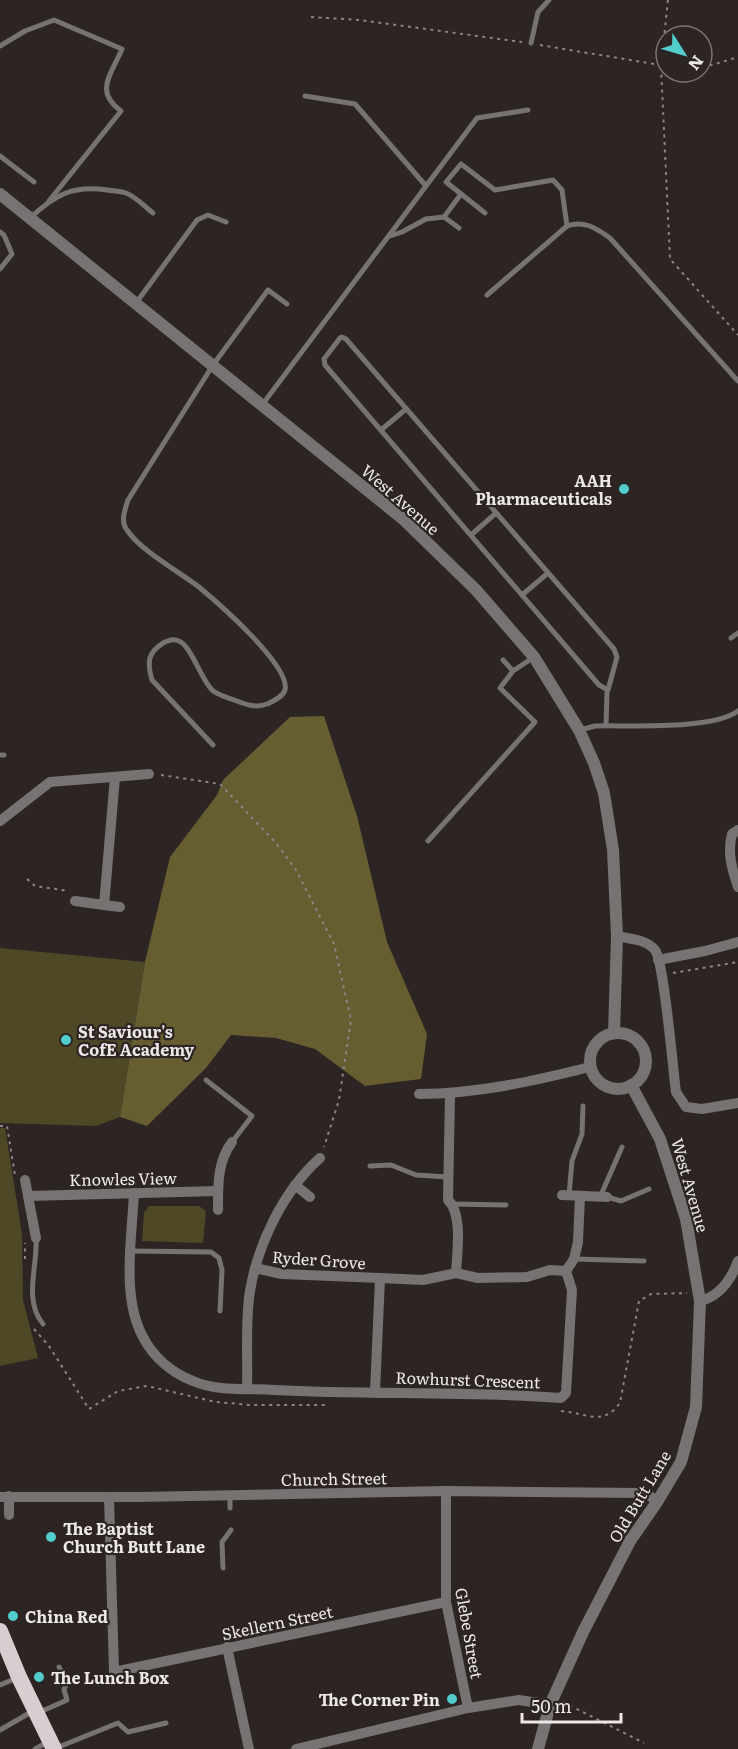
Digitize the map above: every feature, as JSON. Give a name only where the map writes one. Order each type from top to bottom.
[{"type":"highway","points":[[0,1631],[48,1747]]},
{"type":"street","name":"West Avenue","points":[[0,194],[403,519],[476,590],[534,657],[579,730],[604,793],[613,850],[617,936],[614,1033]]},
{"type":"street","points":[[0,821],[50,782],[150,774]]},
{"type":"street","points":[[104,904],[116,777]]},
{"type":"street","points":[[738,830],[732,834],[729,847],[738,887]]},
{"type":"street","points":[[75,901],[120,907]]},
{"type":"street","points":[[617,936],[643,941],[656,951],[662,975],[676,1092],[686,1107],[702,1109],[738,1103]]},
{"type":"street","points":[[658,960],[738,942]]},
{"type":"street","points":[[614,1033],[625,1033],[637,1040],[645,1052],[646,1066],[641,1077],[631,1085],[616,1089],[610,1088],[597,1079],[590,1067],[592,1049],[601,1038],[614,1033]]},
{"type":"street","points":[[418,1094],[450,1094],[590,1067]]},
{"type":"street","name":"West Avenue","points":[[631,1085],[660,1139],[674,1177],[686,1219],[699,1297]]},
{"type":"street","points":[[450,1094],[448,1200],[452,1204],[458,1228],[456,1273]]},
{"type":"street","points":[[218,1210],[220,1166],[225,1150],[232,1142]]},
{"type":"street","name":"Ryder Grove","points":[[247,1388],[250,1292],[259,1252],[295,1185],[320,1158]]},
{"type":"street","points":[[20,1181],[28,1196],[31,1238]]},
{"type":"street","points":[[295,1185],[310,1197]]},
{"type":"street","name":"Knowles View","points":[[28,1196],[218,1191]]},
{"type":"street","name":"Rowhurst Crescent","points":[[134,1193],[130,1286],[136,1322],[154,1354],[173,1371],[194,1382],[221,1389],[505,1394],[561,1398],[566,1393],[572,1290],[566,1271]]},
{"type":"street","points":[[380,1278],[423,1280],[456,1273],[478,1278],[527,1277],[550,1270],[566,1271],[574,1259],[578,1242],[571,1195],[604,1197]]},
{"type":"street","points":[[699,1297],[713,1298],[722,1289],[738,1261]]},
{"type":"street","name":"Ryder Grove","points":[[255,1268],[282,1274],[380,1278]]},
{"type":"street","name":"Rowhurst Crescent","points":[[375,1392],[380,1278]]},
{"type":"street","name":"Old Butt Lane","points":[[538,1749],[552,1701],[583,1632],[625,1551],[681,1462],[696,1407],[699,1297]]},
{"type":"street","name":"Church Street","points":[[9,1515],[4,1497],[446,1491],[641,1493],[657,1502]]},
{"type":"street","name":"Glebe Street","points":[[446,1491],[446,1602],[468,1708]]},
{"type":"street","name":"Skellern Street","points":[[109,1497],[114,1672],[446,1602]]},
{"type":"street","points":[[228,1647],[249,1749]]},
{"type":"street","points":[[296,1749],[468,1708],[519,1700],[552,1701]]},
{"type":"lane","points":[[531,43],[538,12],[549,0]]},
{"type":"lane","points":[[0,46],[25,31],[54,20],[122,49],[106,86],[106,96],[110,104],[121,111],[49,201],[30,218]]},
{"type":"lane","points":[[305,96],[355,104],[426,186]]},
{"type":"lane","points":[[262,405],[477,118],[528,110]]},
{"type":"lane","points":[[0,156],[34,182]]},
{"type":"lane","points":[[485,213],[447,182],[461,164],[495,190],[553,180],[562,190],[567,226]]},
{"type":"lane","points":[[49,201],[62,194],[95,189],[125,193],[153,213]]},
{"type":"lane","points":[[444,217],[461,194]]},
{"type":"lane","points":[[136,303],[197,220],[208,216],[226,222]]},
{"type":"lane","points":[[388,236],[402,232],[426,219],[444,217],[459,228]]},
{"type":"lane","points":[[488,295],[567,226],[576,223],[588,225],[610,238],[738,381]]},
{"type":"lane","points":[[0,232],[4,235],[12,254],[0,268]]},
{"type":"lane","points":[[213,745],[152,680],[149,669],[150,658],[154,651],[170,640],[178,640],[185,645],[213,692],[250,706],[262,706],[282,694],[285,689],[284,678],[265,649],[200,588],[138,543],[126,530],[122,519],[128,500],[213,365],[268,290],[286,304]]},
{"type":"lane","points":[[606,725],[608,690],[617,657],[614,649],[346,339],[340,338],[323,362],[599,685],[608,690]]},
{"type":"lane","points":[[381,430],[406,409]]},
{"type":"lane","points":[[471,535],[496,513]]},
{"type":"lane","points":[[522,595],[548,573]]},
{"type":"lane","points":[[730,638],[738,633]]},
{"type":"lane","points":[[428,841],[535,722],[500,688],[513,671],[534,657]]},
{"type":"lane","points":[[502,660],[513,671]]},
{"type":"lane","points":[[579,730],[606,725],[690,724],[723,719],[738,711]]},
{"type":"lane","points":[[206,1080],[252,1116],[232,1142]]},
{"type":"lane","points":[[571,1195],[572,1161],[582,1134],[584,1106]]},
{"type":"lane","points":[[622,1147],[604,1197],[621,1201],[649,1189]]},
{"type":"lane","points":[[370,1166],[392,1165],[416,1175],[448,1177]]},
{"type":"lane","points":[[452,1204],[506,1205]]},
{"type":"lane","points":[[31,1238],[37,1251],[33,1267],[34,1309],[43,1324]]},
{"type":"lane","points":[[131,1251],[211,1252],[219,1258],[222,1270],[220,1311]]},
{"type":"lane","points":[[574,1259],[644,1261]]},
{"type":"lane","points":[[230,1495],[230,1508]]},
{"type":"lane","points":[[223,1568],[222,1542],[231,1530]]},
{"type":"lane","points":[[0,1730],[35,1712],[67,1700],[64,1690],[67,1683],[59,1667]]},
{"type":"lane","points":[[0,1685],[19,1677]]},
{"type":"lane","points":[[48,1747],[118,1723],[128,1732],[166,1723]]},
{"type":"path","points":[[665,24],[668,0]]},
{"type":"path","points":[[311,17],[359,20],[531,43],[654,65]]},
{"type":"path","points":[[714,64],[738,57]]},
{"type":"path","points":[[662,84],[670,258],[738,335]]},
{"type":"path","points":[[150,774],[220,784],[276,843],[296,870],[334,944],[351,1020],[339,1100],[320,1158]]},
{"type":"path","points":[[27,879],[35,886],[70,892],[75,901]]},
{"type":"path","points":[[662,975],[738,962]]},
{"type":"path","points":[[0,1126],[7,1126],[20,1181]]},
{"type":"path","points":[[25,1267],[31,1238]]},
{"type":"path","points":[[554,1410],[577,1412],[602,1418],[612,1413],[620,1403],[639,1301],[651,1294],[699,1297]]},
{"type":"path","points":[[31,1323],[36,1333],[49,1346],[89,1409],[118,1391],[147,1386],[216,1402],[251,1405],[332,1405]]},
{"type":"path","points":[[552,1701],[644,1743]]},
{"type":"shaded area","points":[[324,716],[357,816],[387,942],[427,1034],[421,1079],[365,1086],[315,1049],[276,1038],[231,1035],[206,1068],[147,1126],[120,1117],[145,962],[170,857],[217,795],[223,780],[290,717]]},
{"type":"shaded area","name":"St Saviour's CofE Academy","points":[[0,948],[145,962],[120,1117],[96,1126],[0,1123]]},
{"type":"shaded area","points":[[0,1128],[5,1128],[22,1234],[23,1300],[38,1358],[0,1366]]},
{"type":"shaded area","points":[[149,1206],[199,1206],[206,1211],[203,1243],[142,1241],[144,1213]]},
{"type":"place","name":"AAH Pharmaceuticals","points":[[624,489]]},
{"type":"place","name":"St Saviour's CofE Academy","points":[[66,1040]]},
{"type":"place","name":"The Baptist Church Butt Lane","points":[[51,1537]]},
{"type":"place","name":"China Red","points":[[13,1616]]},
{"type":"place","name":"The Lunch Box","points":[[39,1677]]},
{"type":"place","name":"The Corner Pin","points":[[452,1699]]}]
